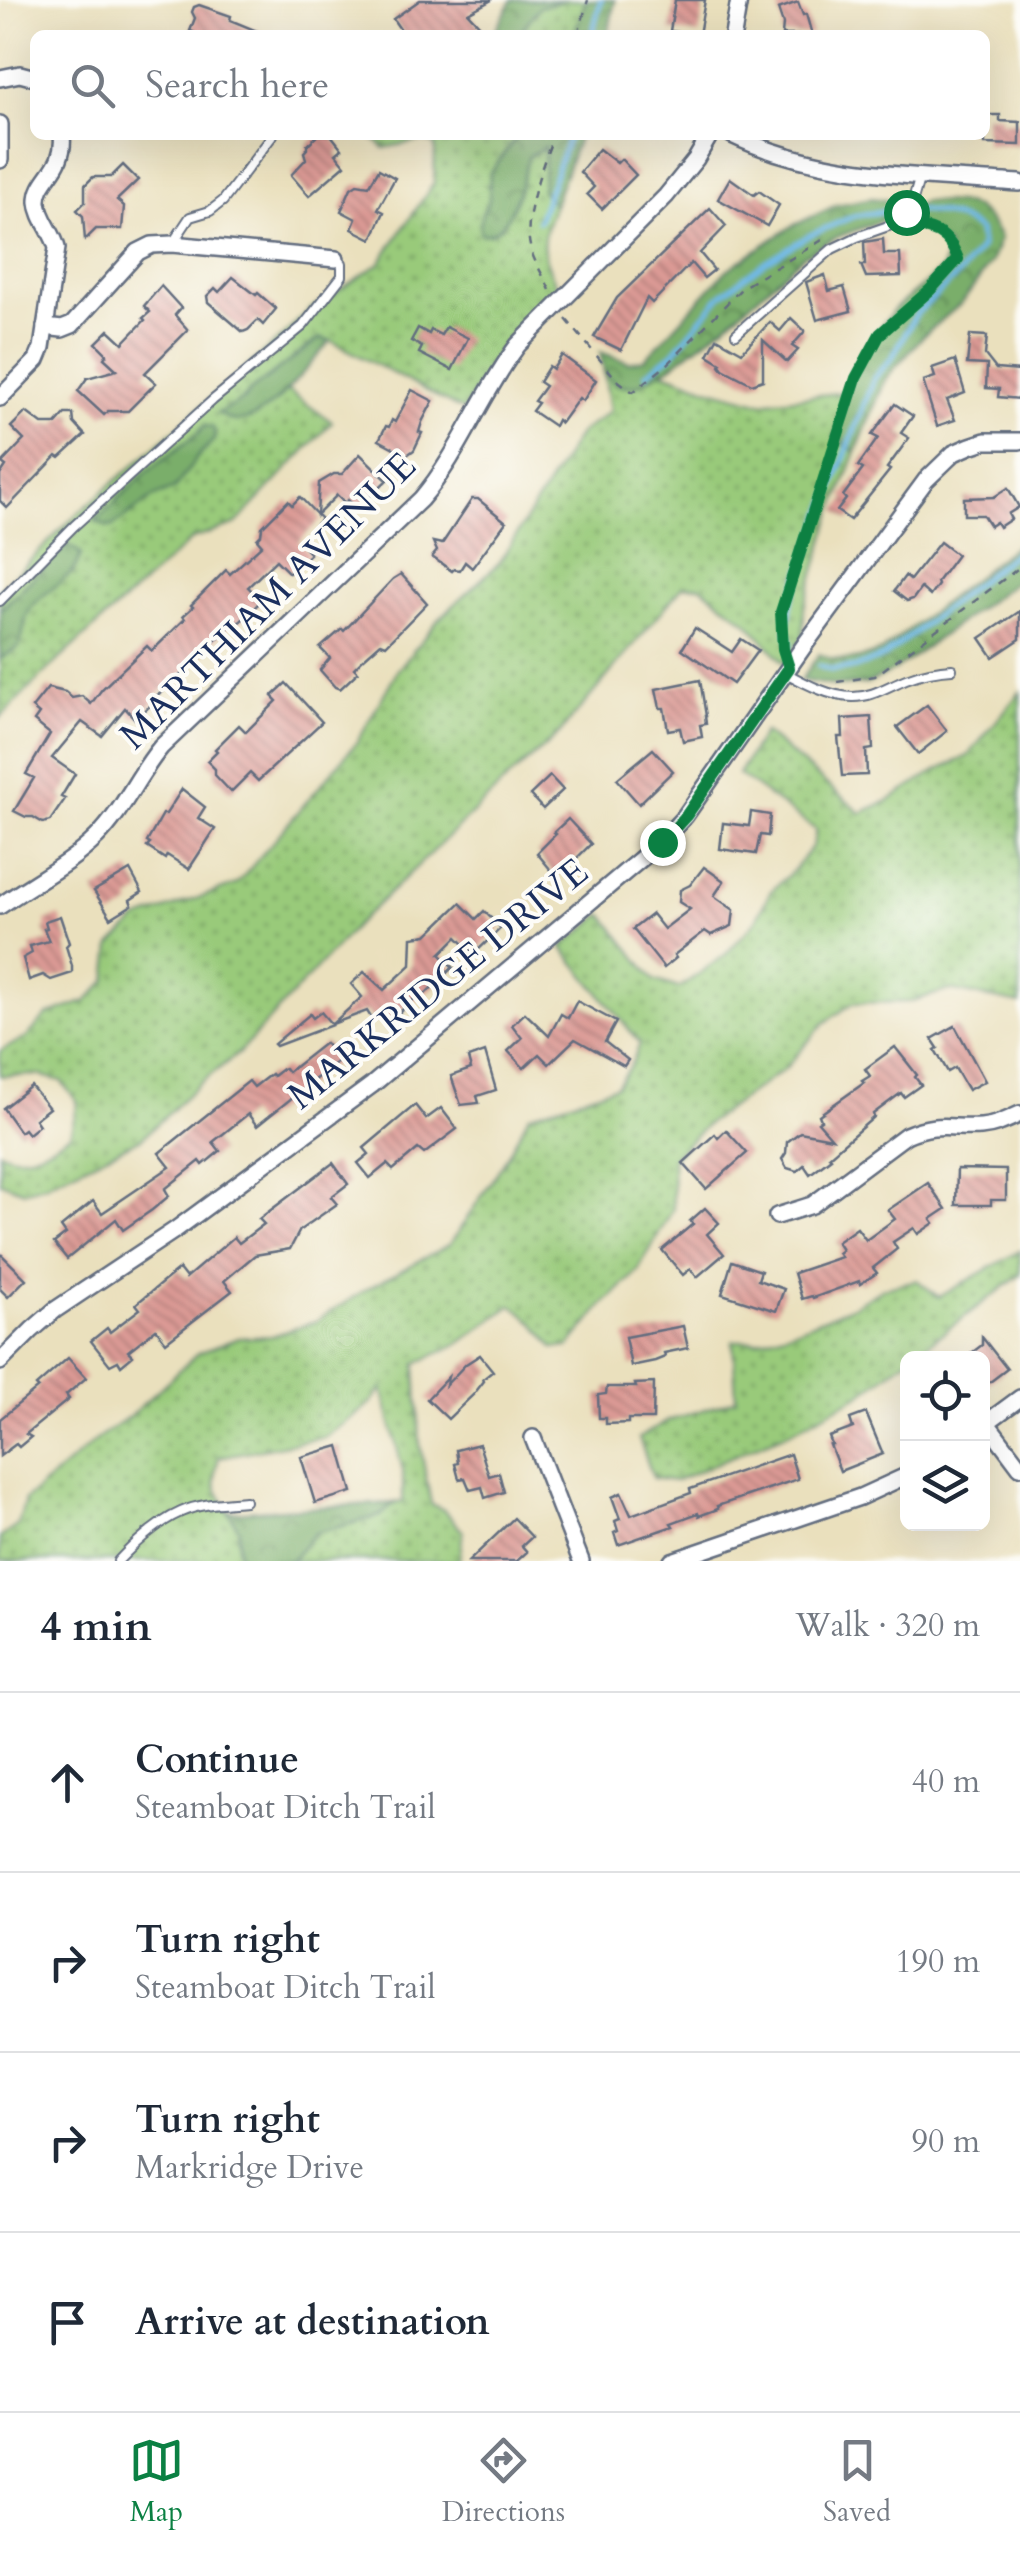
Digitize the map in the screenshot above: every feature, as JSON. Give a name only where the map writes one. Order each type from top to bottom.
[{"type":"street","points":[[734,30],[739,0]]},
{"type":"street","points":[[0,78],[20,74],[30,77]]},
{"type":"street","points":[[0,124],[0,160]]},
{"type":"street","points":[[0,398],[37,360],[42,348],[57,248],[38,202],[44,182],[62,154],[62,140]]},
{"type":"street","name":"MARTHIAM AVENUE","points":[[0,906],[67,862],[98,836],[121,808],[147,764],[170,738],[421,499],[463,440],[506,361],[533,328],[666,196],[707,140]]},
{"type":"street","points":[[745,140],[824,165],[1020,184]]},
{"type":"street","points":[[45,328],[72,326],[138,252],[152,245],[336,260]]},
{"type":"street","name":"MARKRIDGE DRIVE","points":[[0,1362],[55,1310],[175,1230],[372,1085],[632,868],[686,816],[926,480],[954,453],[970,446],[984,441],[1020,441]]},
{"type":"street","points":[[777,1216],[812,1204],[906,1134],[937,1125],[996,1125],[1020,1114]]},
{"type":"street","points":[[990,1421],[1020,1398]]},
{"type":"street","points":[[990,1431],[1020,1467]]},
{"type":"street","points":[[534,1438],[581,1561]]},
{"type":"street","points":[[672,1561],[900,1478]]},
{"type":"lane","points":[[172,244],[190,217],[210,211],[224,201],[269,140]]},
{"type":"lane","points":[[736,334],[832,250],[894,224],[906,212],[920,176]]},
{"type":"lane","points":[[0,601],[74,526],[213,400],[302,326],[342,276],[342,264],[336,260]]},
{"type":"lane","points":[[787,670],[806,684],[856,697],[874,694],[932,670],[952,669]]},
{"type":"lane","points":[[118,1561],[154,1529],[182,1511],[245,1501]]},
{"type":"path","points":[[579,30],[588,0]]},
{"type":"path","points":[[552,140],[529,230],[530,247],[556,305],[617,380],[633,392],[668,364],[742,288],[824,237],[839,234]]},
{"type":"path","points":[[787,670],[781,612],[856,378],[880,334],[958,259],[952,243],[937,231],[894,224]]},
{"type":"path","points":[[834,682],[875,676],[1020,567]]},
{"type":"green space","points":[[512,0],[566,0],[539,7],[522,30],[496,30]]},
{"type":"green space","points":[[586,0],[576,30],[522,30],[539,7]]},
{"type":"green space","points":[[586,0],[615,0],[609,30],[576,30]]},
{"type":"green space","points":[[375,140],[425,140],[384,148]]},
{"type":"green space","points":[[425,140],[514,140],[490,173],[482,234],[501,226],[519,191],[529,156],[545,146],[542,190],[554,205],[545,230],[544,248],[558,289],[503,344],[464,411],[320,338],[270,375],[235,404],[275,402],[287,390],[332,422],[235,525],[192,539],[0,718],[0,659],[16,648],[27,614],[36,601],[74,571],[68,544],[0,610],[0,590],[74,517],[309,310],[379,264],[434,183],[435,145]],"holes":[[[205,426],[208,448],[175,488],[153,497],[113,526],[103,523],[147,472]]]},
{"type":"green space","points":[[514,140],[577,140],[554,205],[542,190],[545,147],[529,156],[519,191],[501,226],[481,234],[479,226],[489,200],[490,173]]},
{"type":"green space","points":[[871,198],[903,202],[895,216],[837,237],[803,256],[729,322],[670,367],[635,386],[616,385],[604,372],[600,352],[628,362],[645,359],[727,270],[792,226],[837,205]]},
{"type":"green space","points":[[924,201],[969,205],[985,215],[1000,238],[992,261],[962,303],[924,335],[886,378],[856,452],[834,438],[851,375],[894,309],[942,269],[948,246],[910,221],[914,207]]},
{"type":"green space","points":[[320,338],[330,341],[264,411],[240,421],[218,413],[244,399]]},
{"type":"green space","points":[[662,371],[759,402],[846,392],[835,437],[856,452],[804,608],[803,636],[784,663],[748,623],[700,586],[683,586],[559,734],[358,923],[239,1053],[199,1084],[142,1138],[24,1191],[0,1182],[0,1151],[27,1155],[54,1145],[70,1134],[78,1103],[61,1081],[38,1075],[0,1076],[0,1051],[27,1037],[47,1015],[87,1001],[107,980],[111,946],[137,920],[237,884],[357,742],[397,671],[438,620],[499,563],[579,434],[610,411],[604,372],[616,385],[635,386]]},
{"type":"green space","points":[[205,426],[215,431],[214,440],[175,488],[153,497],[113,526],[95,521],[147,472]]},
{"type":"green space","points":[[1020,542],[1020,578],[895,670],[867,684],[834,686],[801,680],[819,654],[843,660],[882,651]]},
{"type":"green space","points":[[68,544],[81,554],[78,563],[31,608],[19,647],[0,659],[0,610]]},
{"type":"green space","points":[[1020,692],[1020,1004],[950,990],[908,1002],[853,1003],[823,1024],[786,1068],[708,1123],[672,1158],[673,1209],[638,1271],[569,1347],[554,1348],[533,1322],[512,1305],[460,1343],[416,1364],[420,1444],[431,1504],[444,1510],[463,1532],[459,1561],[291,1561],[315,1533],[380,1516],[395,1503],[403,1502],[403,1471],[382,1389],[367,1407],[325,1437],[219,1457],[216,1488],[237,1525],[240,1557],[249,1561],[0,1561],[0,1538],[18,1525],[25,1500],[131,1415],[198,1353],[238,1338],[272,1336],[316,1321],[450,1244],[504,1162],[529,1115],[616,1086],[640,1043],[562,947],[603,914],[654,980],[679,988],[725,955],[755,922],[770,892],[813,845],[816,830],[738,774],[764,732],[861,813],[968,756]]},
{"type":"green space","points":[[1020,1251],[1020,1275],[919,1351],[900,1351],[900,1365],[860,1395],[791,1431],[675,1481],[653,1478],[639,1438],[668,1421],[736,1399],[733,1341],[757,1341],[800,1328],[853,1306],[883,1288],[917,1280],[939,1297]]},
{"type":"green space","points":[[395,1503],[380,1516],[315,1533],[291,1561],[249,1561],[240,1557],[239,1529],[228,1512]]},
{"type":"building","points":[[420,0],[492,0],[468,13],[480,30],[401,30],[393,19]]},
{"type":"building","points":[[675,0],[705,0],[700,30],[670,30]]},
{"type":"building","points":[[798,2],[811,30],[782,30],[778,9]]},
{"type":"building","points":[[199,5],[231,16],[230,20],[255,30],[190,30],[194,7]]},
{"type":"building","points":[[990,115],[1000,115],[1000,121],[1020,122],[1020,145],[985,144],[985,140],[990,140]]},
{"type":"building","points":[[312,140],[335,140],[342,149],[336,154],[345,165],[309,196],[291,175],[306,159],[307,145]]},
{"type":"building","points":[[599,149],[617,163],[621,159],[636,175],[602,209],[587,194],[594,187],[580,172]]},
{"type":"building","points":[[123,165],[138,180],[117,200],[124,206],[122,229],[96,229],[85,240],[83,216],[77,210],[85,202],[85,185],[93,177],[111,177]]},
{"type":"building","points":[[379,169],[395,178],[378,209],[384,212],[372,239],[352,229],[356,219],[341,211],[351,188],[357,184],[369,186]]},
{"type":"building","points":[[730,178],[754,195],[759,191],[779,205],[767,226],[718,199]]},
{"type":"building","points":[[710,208],[726,226],[700,253],[714,270],[704,278],[691,263],[652,303],[647,298],[621,350],[594,337],[617,298]]},
{"type":"building","points":[[883,239],[884,254],[900,254],[901,276],[866,277],[861,265],[865,265],[864,242]]},
{"type":"building","points":[[825,275],[829,291],[844,287],[851,311],[817,320],[806,282]]},
{"type":"building","points":[[233,277],[276,309],[263,325],[258,320],[243,332],[208,302],[207,296],[215,288],[219,292]]},
{"type":"building","points":[[161,286],[181,308],[175,315],[188,330],[145,373],[156,383],[128,411],[108,411],[104,415],[78,391],[87,378],[117,370],[96,343],[109,330],[123,343],[145,320],[150,312],[144,306]]},
{"type":"building","points":[[791,318],[805,331],[792,346],[798,350],[787,362],[763,340],[763,380],[752,384],[723,369],[721,363],[708,355],[717,338],[742,352],[770,322],[780,331]]},
{"type":"building","points":[[446,327],[468,338],[452,370],[419,353],[422,347],[411,341],[418,328],[441,335]]},
{"type":"building","points":[[970,335],[987,336],[985,355],[996,369],[1020,371],[1020,399],[998,397],[999,389],[986,388],[987,365],[967,364]]},
{"type":"building","points":[[562,355],[596,380],[583,401],[579,398],[561,423],[557,420],[554,426],[532,411],[545,386],[539,382]]},
{"type":"building","points":[[955,360],[965,393],[947,400],[955,420],[937,426],[923,381],[935,377],[932,368]]},
{"type":"building","points":[[412,390],[433,401],[414,450],[407,455],[379,440],[386,426],[392,420],[395,422]]},
{"type":"building","points":[[895,404],[913,416],[901,433],[909,438],[887,468],[890,470],[850,520],[837,511],[863,469],[858,466],[878,438],[872,435]]},
{"type":"building","points":[[26,412],[42,424],[56,424],[65,414],[73,414],[74,423],[85,435],[60,458],[57,456],[7,508],[0,501],[0,475],[6,466],[2,463],[24,440],[11,427]]},
{"type":"building","points":[[360,454],[387,480],[357,509],[337,495],[317,515],[319,483],[342,474]]},
{"type":"building","points":[[1008,488],[1019,507],[999,527],[996,522],[990,526],[983,515],[964,515],[964,498],[994,497]]},
{"type":"building","points":[[300,497],[321,519],[299,542],[310,554],[289,573],[276,560],[248,587],[261,600],[259,603],[241,621],[235,621],[135,719],[125,708],[102,736],[82,722],[52,758],[75,774],[50,821],[43,823],[14,811],[34,778],[26,774],[50,734],[34,721],[39,714],[32,708],[48,688],[72,698],[82,696],[91,704],[147,646],[152,651],[185,619],[183,616],[191,605],[226,570],[230,574],[262,545],[257,539],[262,527],[288,501],[292,505]]},
{"type":"building","points":[[472,499],[478,499],[506,522],[472,568],[465,562],[460,570],[452,571],[432,557],[437,551],[433,542],[442,544]]},
{"type":"building","points":[[940,542],[957,555],[930,596],[921,588],[907,601],[894,591],[905,576],[910,580]]},
{"type":"building","points":[[401,574],[427,603],[386,645],[381,643],[363,659],[354,668],[358,672],[340,689],[335,687],[320,670],[330,658],[320,648],[344,631]]},
{"type":"building","points":[[1020,611],[1020,639],[993,657],[980,638]]},
{"type":"building","points":[[695,628],[732,652],[741,639],[758,650],[733,684],[682,649]]},
{"type":"building","points":[[700,680],[706,724],[700,725],[702,737],[683,741],[680,728],[668,730],[656,689]]},
{"type":"building","points":[[286,683],[322,722],[258,781],[250,773],[231,792],[207,761],[239,725],[246,732],[277,701],[272,696]]},
{"type":"building","points":[[927,705],[947,731],[918,754],[897,727]]},
{"type":"building","points":[[871,717],[873,749],[866,750],[867,775],[842,776],[838,737],[843,737],[842,719]]},
{"type":"building","points":[[653,749],[673,771],[639,804],[617,779]]},
{"type":"building","points":[[550,776],[563,790],[543,809],[530,795]]},
{"type":"building","points":[[182,789],[205,807],[198,818],[215,829],[189,869],[147,847],[163,814]]},
{"type":"building","points":[[751,812],[770,815],[768,836],[760,835],[756,854],[720,849],[723,823],[749,826]]},
{"type":"building","points":[[568,819],[591,844],[555,875],[537,853]]},
{"type":"building","points":[[704,867],[724,881],[714,896],[734,910],[732,926],[711,935],[705,931],[664,968],[633,929],[652,914],[664,929],[690,909],[679,902],[680,890],[690,885]]},
{"type":"building","points":[[130,870],[142,892],[130,900],[132,905],[111,918],[94,891]]},
{"type":"building","points":[[460,903],[476,919],[484,911],[501,928],[474,954],[457,937],[440,954],[453,967],[388,1023],[379,1013],[372,1019],[367,1011],[332,1024],[362,997],[351,984],[364,972],[384,990],[411,965],[412,937],[427,935]]},
{"type":"building","points":[[60,916],[69,943],[66,946],[72,973],[51,980],[43,975],[29,980],[23,958],[32,953],[30,946],[49,941],[45,921]]},
{"type":"building","points":[[577,1001],[616,1022],[605,1042],[628,1060],[624,1066],[575,1039],[549,1064],[539,1054],[524,1068],[508,1051],[522,1038],[512,1025],[525,1013],[549,1036],[561,1014],[568,1018]]},
{"type":"building","points":[[321,1012],[332,1025],[274,1044],[310,1014],[313,1018]]},
{"type":"building","points":[[955,1026],[985,1081],[968,1090],[955,1068],[948,1072],[932,1039]]},
{"type":"building","points":[[325,1043],[339,1060],[257,1126],[248,1114],[213,1142],[220,1151],[203,1165],[200,1161],[165,1189],[169,1196],[152,1210],[123,1230],[116,1219],[67,1259],[54,1243],[66,1234],[61,1227],[93,1201],[102,1213],[170,1167],[159,1153],[249,1081],[254,1087],[282,1069],[288,1072]]},
{"type":"building","points":[[895,1047],[921,1085],[904,1097],[901,1093],[873,1114],[810,1174],[804,1165],[797,1171],[787,1168],[782,1159],[787,1142],[800,1132],[832,1138],[818,1122],[819,1115],[864,1083],[870,1076],[865,1069]]},
{"type":"building","points":[[485,1052],[496,1090],[477,1096],[479,1103],[461,1105],[451,1076],[471,1069],[468,1058]]},
{"type":"building","points":[[31,1086],[49,1108],[35,1119],[39,1125],[28,1134],[24,1129],[20,1132],[3,1108]]},
{"type":"building","points":[[415,1105],[426,1119],[441,1108],[457,1129],[424,1154],[418,1149],[393,1170],[387,1164],[370,1178],[358,1163],[369,1154],[364,1148]]},
{"type":"building","points":[[726,1130],[747,1153],[706,1189],[683,1163],[715,1134],[718,1138]]},
{"type":"building","points":[[333,1163],[348,1184],[331,1197],[337,1204],[300,1230],[290,1249],[255,1255],[224,1281],[232,1291],[166,1342],[156,1329],[128,1351],[133,1356],[121,1366],[118,1361],[110,1365],[91,1341],[140,1309],[136,1304],[179,1269],[186,1278],[234,1237],[239,1243],[264,1224],[259,1219]]},
{"type":"building","points":[[957,1169],[1006,1170],[1006,1200],[991,1200],[991,1205],[956,1205]]},
{"type":"building","points":[[928,1183],[946,1209],[931,1219],[934,1223],[918,1234],[914,1228],[893,1242],[897,1249],[873,1268],[877,1273],[860,1284],[859,1281],[802,1299],[794,1273],[841,1257],[837,1242],[857,1228],[866,1240],[895,1219],[888,1210]]},
{"type":"building","points":[[705,1208],[719,1223],[707,1234],[724,1254],[697,1277],[690,1269],[683,1275],[662,1250],[693,1224],[690,1221]]},
{"type":"building","points":[[0,1253],[26,1279],[8,1297],[0,1289]]},
{"type":"building","points":[[732,1261],[761,1271],[758,1280],[784,1289],[776,1311],[722,1294]]},
{"type":"building","points":[[683,1326],[688,1348],[631,1366],[625,1337]]},
{"type":"building","points":[[982,1337],[1007,1369],[990,1382],[990,1351],[974,1351],[982,1345]]},
{"type":"building","points":[[480,1355],[493,1371],[448,1419],[427,1399],[448,1377],[446,1385]]},
{"type":"building","points":[[68,1358],[86,1378],[66,1395],[69,1399],[26,1434],[31,1437],[0,1456],[0,1419]]},
{"type":"building","points":[[654,1383],[653,1419],[606,1424],[606,1418],[599,1418],[598,1395],[606,1394],[607,1387]]},
{"type":"building","points":[[866,1413],[883,1454],[840,1471],[829,1437],[853,1428],[850,1419]]},
{"type":"building","points":[[479,1444],[489,1476],[499,1473],[504,1492],[485,1498],[482,1487],[470,1490],[465,1478],[459,1479],[455,1464],[456,1450]]},
{"type":"building","points":[[339,1446],[352,1492],[315,1503],[301,1457]]},
{"type":"building","points":[[790,1454],[798,1479],[618,1545],[614,1533],[618,1531],[615,1521],[620,1519],[612,1497],[621,1493],[631,1515],[691,1493],[690,1489]]},
{"type":"building","points":[[514,1518],[532,1537],[522,1546],[527,1552],[517,1561],[469,1561]]},
{"type":"waterway","points":[[593,30],[601,0]]},
{"type":"waterway","points":[[538,221],[567,140]]},
{"type":"waterway","points":[[646,374],[673,353],[722,294],[762,264],[810,235],[854,216],[893,210]]},
{"type":"waterway","points":[[791,645],[787,630],[792,597],[874,378],[892,358],[916,314],[961,272],[981,247],[979,231],[964,221],[914,210]]},
{"type":"waterway","points":[[819,666],[831,670],[855,668],[885,656],[1020,549]]},
{"type":"route","points":[[662,842],[686,816],[789,668],[783,649],[781,612],[856,378],[880,334],[958,259],[952,243],[937,231],[894,224],[906,212]]}]
